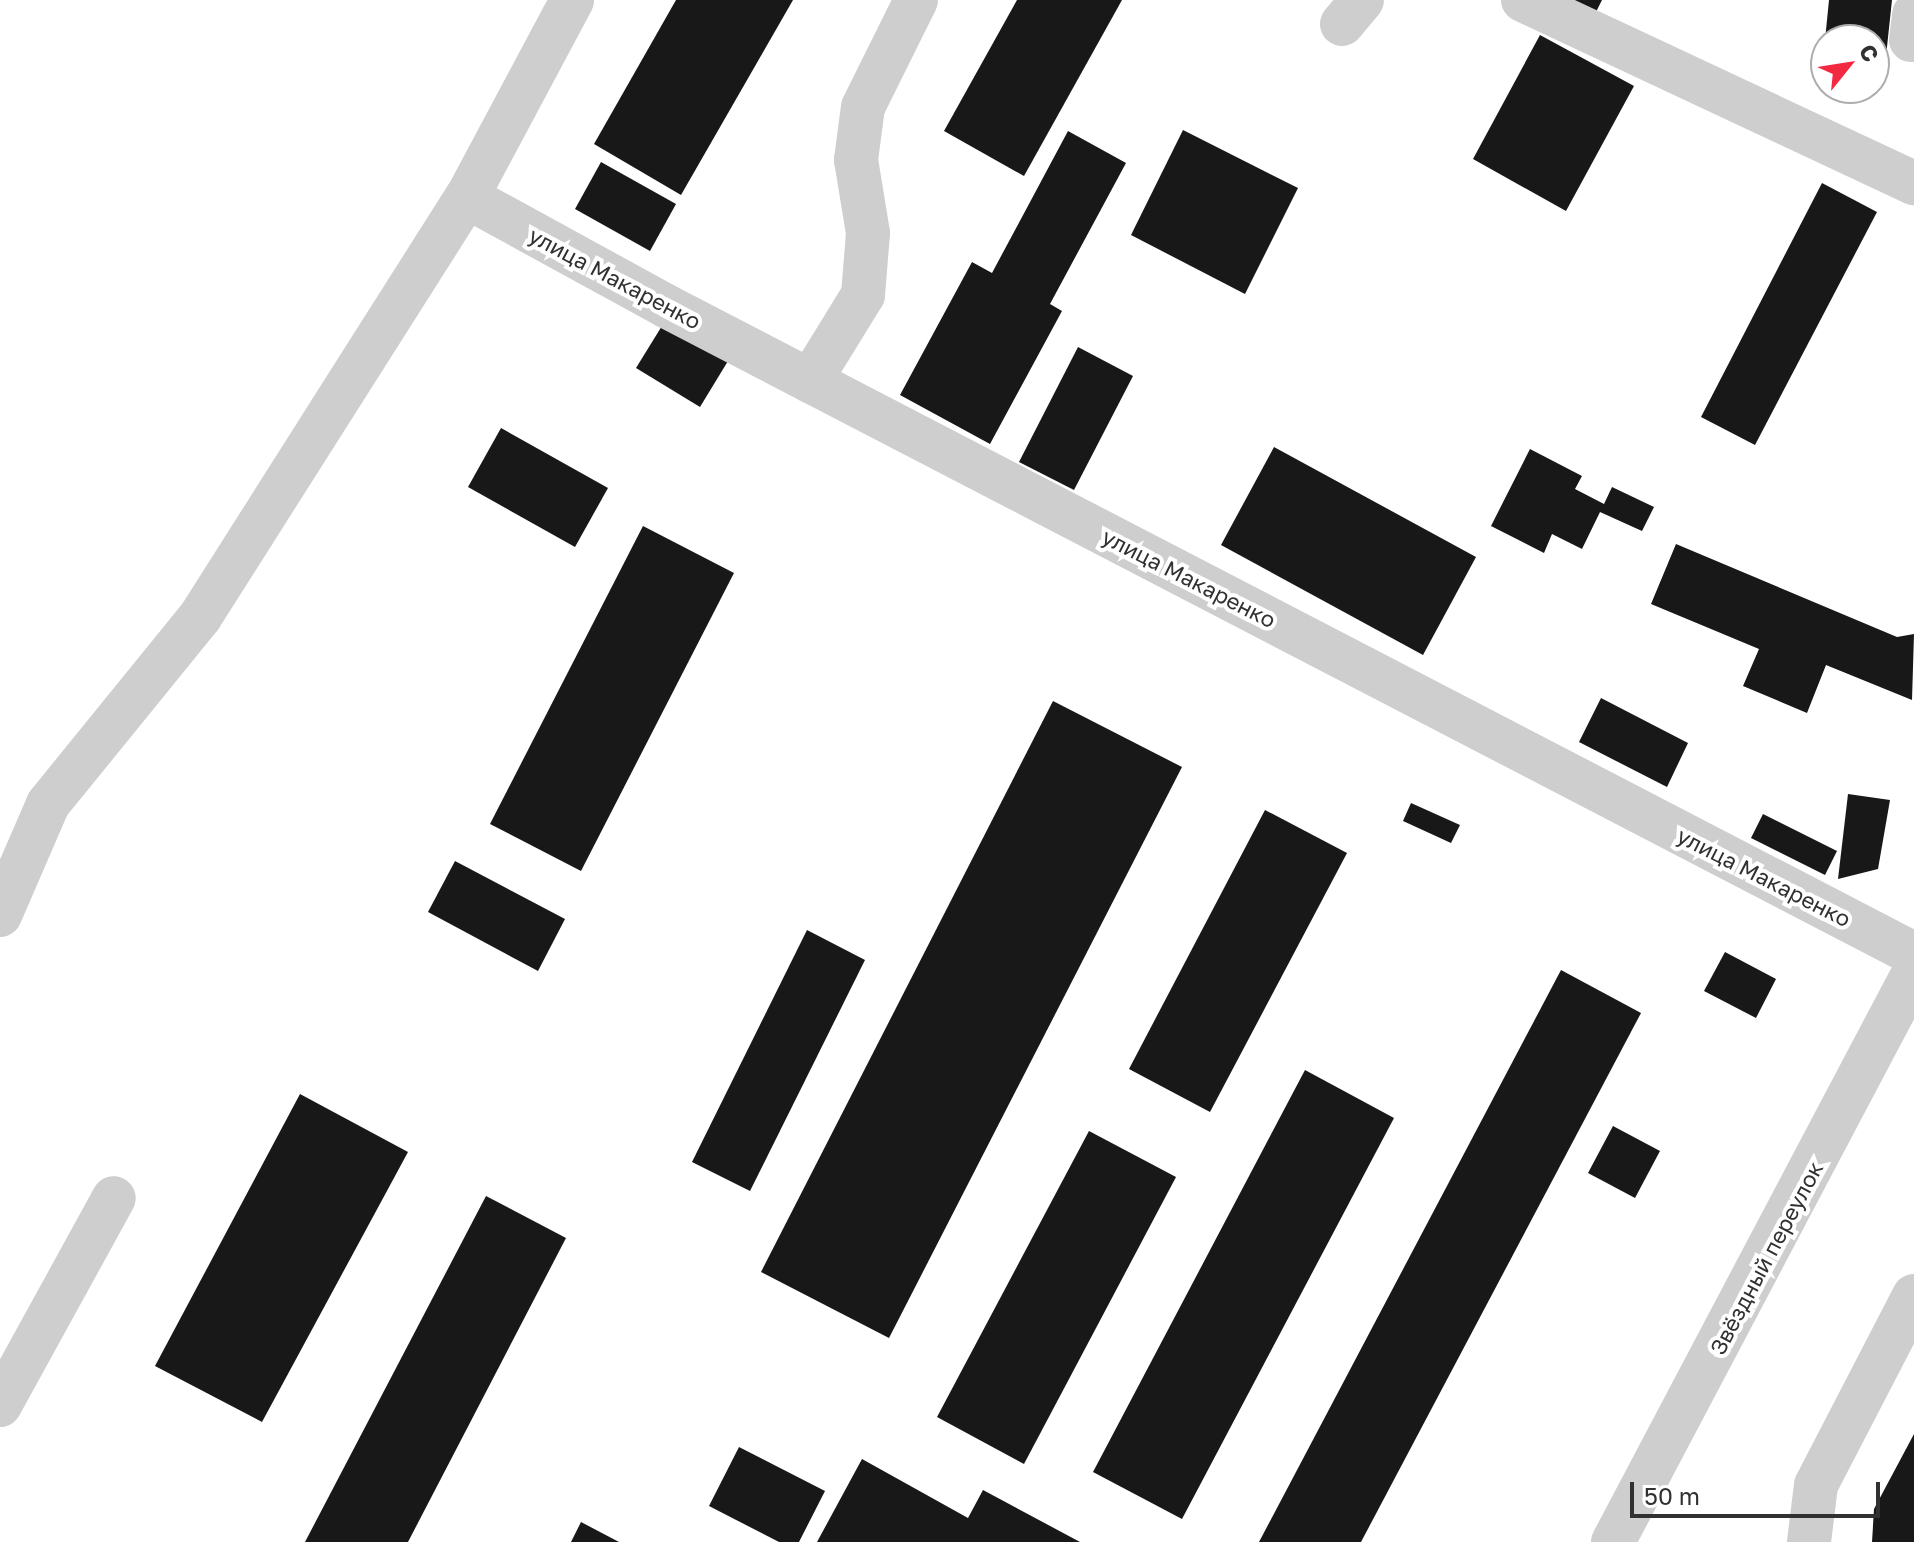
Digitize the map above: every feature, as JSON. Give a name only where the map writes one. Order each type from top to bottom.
[{"type":"street","points":[[0,915],[48,804],[200,617],[467,197],[572,0]]},
{"type":"street","points":[[810,381],[863,295],[868,233],[856,160],[863,107],[916,0]]},
{"type":"street","points":[[1523,0],[1914,183]]},
{"type":"street","name":"улица Макаренко","points":[[467,197],[810,381],[1914,954]]},
{"type":"street","name":"Звёздный переулок","points":[[1613,1542],[1908,995]]},
{"type":"street","points":[[0,1405],[114,1198]]},
{"type":"street","points":[[1809,1542],[1816,1485],[1914,1296]]},
{"type":"building","points":[[676,0],[793,0],[681,195],[594,144]]},
{"type":"building","points":[[1017,0],[1122,0],[1024,176],[944,131]]},
{"type":"building","points":[[1555,0],[1602,0],[1592,20]]},
{"type":"building","points":[[1829,0],[1892,0],[1889,24],[1827,24]]},
{"type":"building","points":[[1540,35],[1634,86],[1566,211],[1473,159]]},
{"type":"building","points":[[1183,130],[1298,188],[1245,294],[1131,235]]},
{"type":"building","points":[[1068,131],[1126,163],[1050,304],[1062,311],[990,444],[900,395],[972,262],[992,273]]},
{"type":"building","points":[[601,162],[676,204],[650,251],[575,209]]},
{"type":"building","points":[[1822,183],[1877,212],[1755,445],[1701,417]]},
{"type":"building","points":[[665,321],[728,361],[700,407],[636,368]]},
{"type":"building","points":[[1078,347],[1133,376],[1074,490],[1019,462]]},
{"type":"building","points":[[501,428],[608,488],[575,547],[468,487]]},
{"type":"building","points":[[1274,447],[1476,557],[1423,655],[1221,545]]},
{"type":"building","points":[[1530,449],[1582,476],[1575,489],[1604,504],[1612,487],[1654,507],[1642,531],[1600,512],[1582,549],[1552,534],[1544,553],[1491,526]]},
{"type":"building","points":[[643,526],[734,573],[581,871],[490,824]]},
{"type":"building","points":[[1676,544],[1897,637],[1914,634],[1912,700],[1826,665],[1807,713],[1743,686],[1759,649],[1651,604]]},
{"type":"building","points":[[1601,698],[1688,743],[1667,787],[1579,742]]},
{"type":"building","points":[[1053,701],[1182,767],[889,1338],[761,1272]]},
{"type":"building","points":[[1848,794],[1890,800],[1878,869],[1838,879]]},
{"type":"building","points":[[1411,803],[1460,825],[1451,843],[1403,821]]},
{"type":"building","points":[[1265,810],[1347,853],[1210,1112],[1129,1069]]},
{"type":"building","points":[[1763,814],[1837,851],[1825,875],[1751,838]]},
{"type":"building","points":[[455,861],[565,919],[538,971],[428,912]]},
{"type":"building","points":[[807,930],[865,960],[750,1191],[692,1162]]},
{"type":"building","points":[[1725,952],[1776,979],[1756,1018],[1704,991]]},
{"type":"building","points":[[1561,970],[1641,1013],[1361,1542],[1259,1542]]},
{"type":"building","points":[[1305,1070],[1394,1118],[1182,1519],[1093,1472]]},
{"type":"building","points":[[300,1094],[408,1152],[262,1422],[155,1366]]},
{"type":"building","points":[[1613,1126],[1660,1151],[1635,1198],[1588,1173]]},
{"type":"building","points":[[1089,1131],[1176,1177],[1024,1464],[937,1417]]},
{"type":"building","points":[[486,1196],[566,1238],[408,1542],[305,1542]]},
{"type":"building","points":[[1914,1434],[1914,1542],[1872,1542],[1874,1509]]},
{"type":"building","points":[[739,1447],[825,1491],[799,1542],[779,1542],[709,1506]]},
{"type":"building","points":[[862,1459],[968,1518],[983,1490],[1080,1542],[817,1542]]},
{"type":"building","points":[[581,1522],[619,1542],[571,1542]]}]
